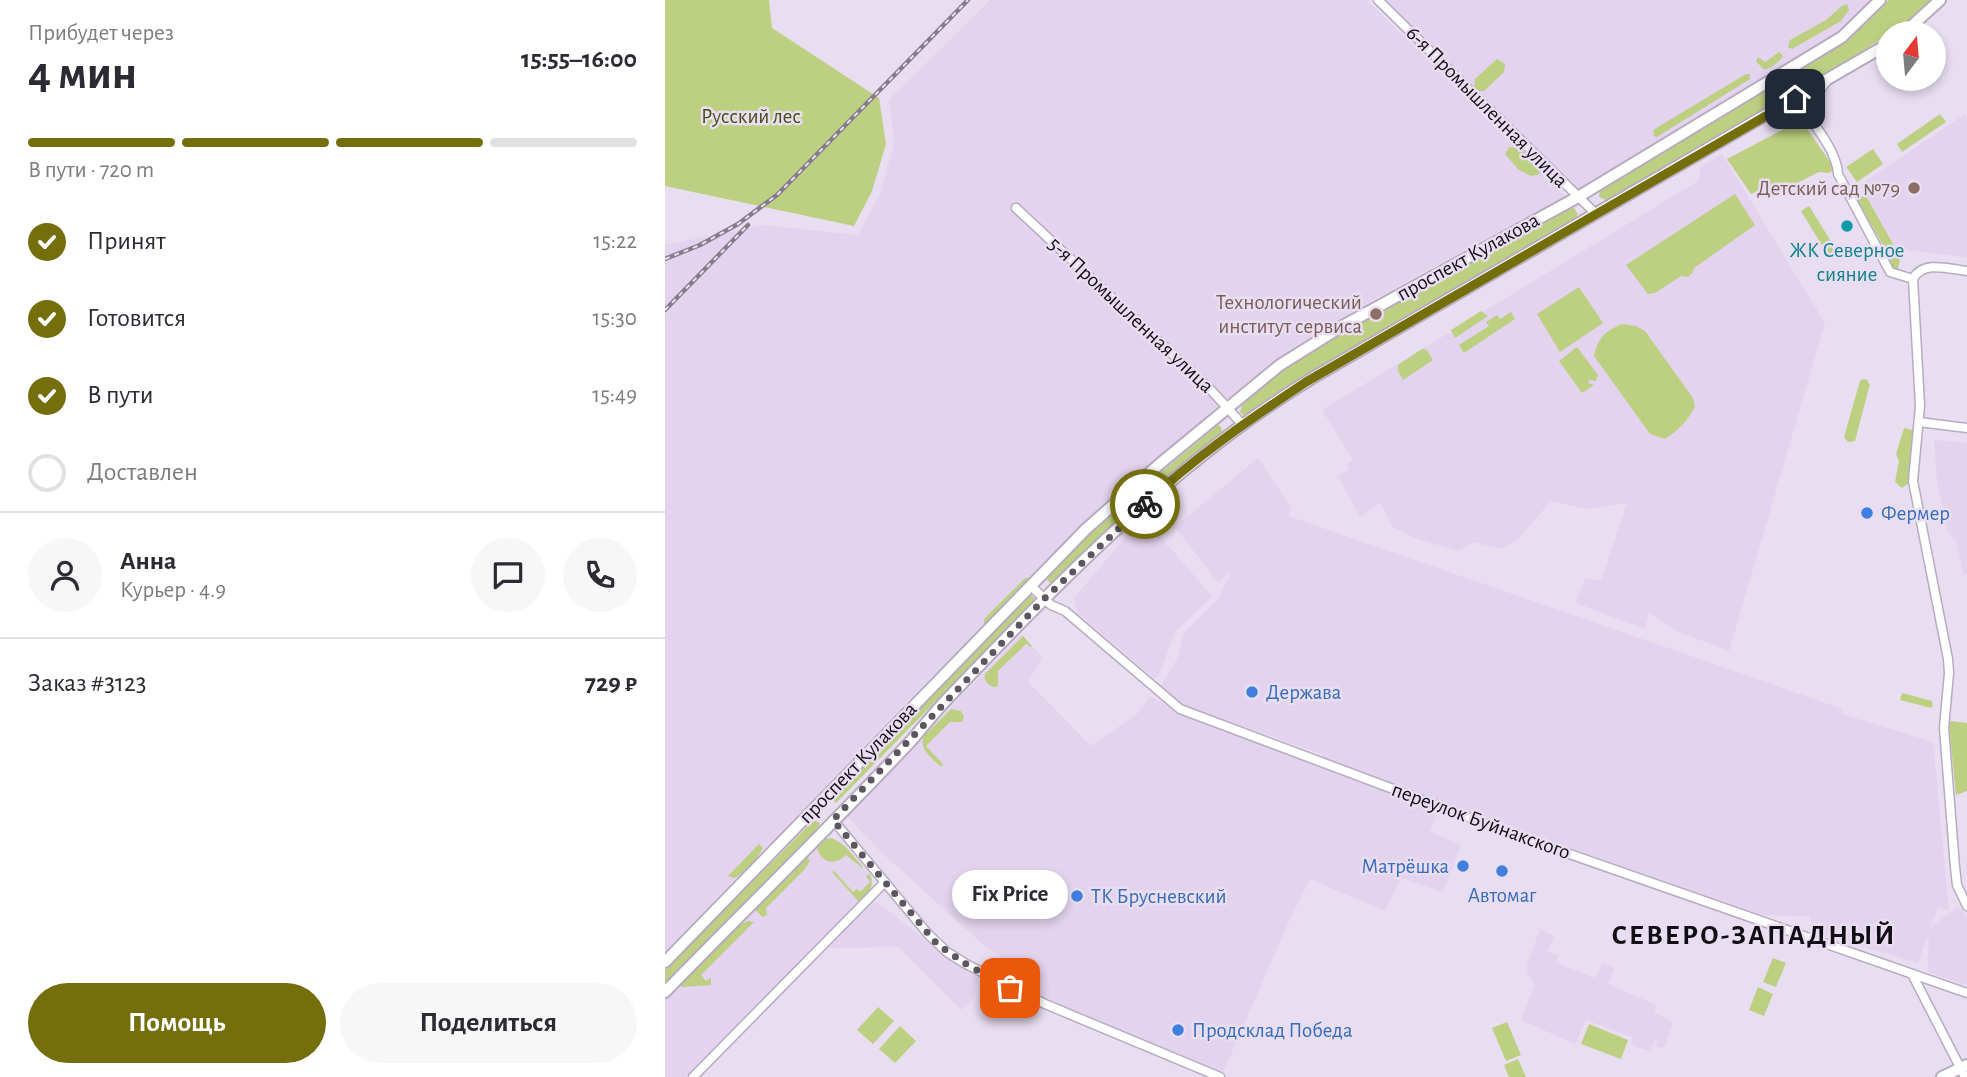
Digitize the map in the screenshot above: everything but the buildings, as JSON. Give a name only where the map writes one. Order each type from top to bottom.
[{"type":"main road","name":"проспект Кулакова","points":[[665,962],[1108,508],[1280,365],[1339,328],[1578,197],[1842,37],[1881,0]]},
{"type":"main road","points":[[1917,21],[1940,0]]},
{"type":"main road","name":"проспект Кулакова","points":[[665,992],[1044,599],[1161,490],[1243,425],[1314,377],[1876,51]]},
{"type":"main road","points":[[819,805],[833,820]]},
{"type":"main road","points":[[1942,1077],[1964,1070]]},
{"type":"street","name":"6-я Промышленная улица","points":[[1378,0],[1596,214]]},
{"type":"street","points":[[1805,110],[1826,81]]},
{"type":"street","points":[[1793,101],[1805,110],[1837,161],[1838,174],[1890,272],[1913,279]]},
{"type":"street","name":"5-я Промышленная улица","points":[[1016,208],[1228,407],[1243,425]]},
{"type":"street","points":[[1967,271],[1929,267],[1917,272],[1913,279],[1919,365],[1919,422],[1913,481],[1948,659],[1945,752],[1957,885],[1967,906]]},
{"type":"street","points":[[1919,422],[1967,428]]},
{"type":"street","name":"переулок Буйнакского","points":[[1031,586],[1044,599],[1065,611],[1180,709],[1521,837],[1967,993]]},
{"type":"street","points":[[833,820],[937,944],[985,976],[1220,1077]]},
{"type":"street","points":[[693,1077],[885,882]]},
{"type":"street","points":[[1912,974],[1964,1070]]},
{"type":"shaded area","points":[[990,0],[1367,0],[1565,196],[1374,299],[1290,349],[1225,400],[1117,493],[924,684],[665,951],[665,245],[763,225],[858,235],[881,192],[894,143],[889,100]]},
{"type":"shaded area","points":[[1386,0],[1874,0],[1840,34],[1577,193]]},
{"type":"shaded area","name":"Детский сад №79","points":[[1964,115],[1967,119],[1967,257],[1897,249],[1860,185]]},
{"type":"shaded area","points":[[1722,154],[1825,323],[1729,651],[1676,631],[1649,612],[1645,629],[1576,603],[1585,578],[1601,581],[1627,503],[1587,509],[1551,501],[1518,539],[1502,549],[1473,542],[1459,551],[1414,538],[1393,527],[1380,503],[1360,517],[1338,476],[1349,469],[1347,464],[1353,460],[1322,410],[1698,181],[1701,172],[1699,168]]},
{"type":"shaded area","points":[[1934,440],[1967,443],[1967,574],[1963,574],[1957,543],[1948,532],[1937,482]]},
{"type":"shaded area","points":[[1258,458],[1292,509],[1288,516],[1843,709],[1842,714],[1933,742],[1949,911],[1938,907],[1930,928],[1958,907],[1967,918],[1967,985],[1928,972],[1929,932],[1918,963],[1817,932],[1809,916],[1756,915],[1321,758],[1322,754],[1190,708],[1177,701],[1160,687],[1177,659],[1184,633],[1219,598],[1232,570],[1218,582],[1175,527]]},
{"type":"shaded area","points":[[1143,517],[1212,596],[1175,632],[1155,679],[1078,613],[1074,598]]},
{"type":"shaded area","points":[[1021,634],[1042,657],[1028,682],[1091,746],[1137,714],[1150,696],[1182,715],[1439,809],[1430,832],[1461,845],[1443,892],[1401,878],[1385,911],[1310,879],[1222,1075],[992,976],[1000,955],[986,947],[882,853],[847,816]]},
{"type":"shaded area","points":[[821,840],[839,840],[870,874],[873,885],[866,897],[869,902],[877,902],[978,978],[973,998],[961,1010],[898,947],[814,948],[687,1077],[665,1077],[665,1000]]},
{"type":"shaded area","points":[[1540,929],[1554,936],[1547,951],[1558,956],[1556,963],[1595,978],[1603,963],[1614,968],[1608,984],[1656,1005],[1654,1012],[1673,1023],[1664,1048],[1656,1046],[1658,1040],[1655,1039],[1650,1051],[1632,1046],[1632,1037],[1586,1020],[1575,1044],[1521,1020],[1535,985],[1527,966]]},
{"type":"green space","name":"Русский лес","points":[[665,0],[769,0],[772,28],[879,98],[886,144],[872,191],[854,226],[665,186]]},
{"type":"green space","points":[[1889,0],[1931,0],[1907,21],[1876,21],[1876,42],[1857,55],[1606,200],[1599,197],[1600,189],[1843,43]]},
{"type":"green space","points":[[1847,4],[1849,10],[1841,21],[1792,49],[1788,47],[1790,40],[1826,20]]},
{"type":"green space","points":[[1779,52],[1782,58],[1769,68],[1763,69],[1756,61],[1758,57],[1765,62]]},
{"type":"green space","points":[[1497,59],[1505,64],[1504,72],[1484,91],[1477,91],[1474,87],[1475,79]]},
{"type":"green space","points":[[1750,74],[1750,79],[1657,137],[1654,136],[1653,130]]},
{"type":"green space","points":[[1940,114],[1946,122],[1902,152],[1897,144]]},
{"type":"green space","points":[[1801,120],[1835,169],[1829,173],[1819,172],[1785,189],[1778,183],[1751,194],[1727,159]]},
{"type":"green space","points":[[1509,147],[1519,149],[1529,156],[1540,174],[1531,176],[1519,170],[1505,154]]},
{"type":"green space","points":[[1873,149],[1883,164],[1857,182],[1846,167]]},
{"type":"green space","points":[[1735,194],[1755,225],[1694,268],[1688,277],[1681,276],[1655,293],[1648,294],[1626,265]]},
{"type":"green space","points":[[1865,194],[1896,249],[1902,250],[1898,269],[1893,269],[1884,247],[1857,200]]},
{"type":"green space","points":[[1809,206],[1837,251],[1829,257],[1801,211]]},
{"type":"green space","points":[[1574,208],[1578,214],[1574,220],[1334,359],[1248,414],[1243,415],[1240,412],[1243,403],[1288,367],[1320,346],[1567,209]]},
{"type":"green space","points":[[1579,287],[1603,323],[1560,352],[1537,314]]},
{"type":"green space","points":[[1481,311],[1488,316],[1455,338],[1451,330]]},
{"type":"green space","points":[[1511,312],[1515,319],[1464,353],[1459,345],[1489,326],[1486,322],[1497,315],[1500,319]]},
{"type":"green space","points":[[1622,324],[1636,326],[1645,331],[1693,398],[1695,407],[1689,417],[1665,439],[1650,434],[1594,356],[1603,336]]},
{"type":"green space","points":[[1577,347],[1598,375],[1596,381],[1589,380],[1588,383],[1594,385],[1582,393],[1559,361]]},
{"type":"green space","points":[[1422,349],[1427,350],[1433,360],[1403,380],[1398,365]]},
{"type":"green space","points":[[1863,379],[1870,384],[1855,441],[1848,442],[1844,437],[1860,381]]},
{"type":"green space","points":[[1914,423],[1910,482],[1902,488],[1895,482],[1899,461],[1896,454],[1904,428],[1912,430]]},
{"type":"green space","points":[[1218,425],[1222,432],[1137,505],[1055,582],[1050,583],[1047,580],[1098,525]]},
{"type":"green space","points":[[1025,578],[1033,579],[984,629],[984,619]]},
{"type":"green space","points":[[1030,595],[1034,597],[1034,601],[836,803],[829,797]]},
{"type":"green space","points":[[1023,636],[1032,646],[1026,644],[998,671],[996,687],[989,685],[985,674]]},
{"type":"green space","points":[[1902,693],[1932,701],[1933,706],[1931,708],[1900,700]]},
{"type":"green space","points":[[951,709],[961,711],[964,717],[962,722],[950,722],[926,746],[943,764],[941,767],[925,750],[923,737]]},
{"type":"green space","points":[[1951,721],[1967,723],[1967,791],[1956,795],[1949,725]]},
{"type":"green space","points":[[814,820],[820,823],[818,828],[665,984],[665,970]]},
{"type":"green space","points":[[832,838],[845,846],[863,867],[846,855],[833,862],[825,860],[817,848],[821,840]]},
{"type":"green space","points":[[759,844],[763,848],[747,869],[735,878],[728,876]]},
{"type":"green space","points":[[808,858],[810,861],[804,870],[766,908],[767,915],[763,917],[755,910],[803,859]]},
{"type":"green space","points":[[834,871],[853,892],[857,889],[860,892],[870,882],[866,876],[870,874],[872,882],[866,897],[859,902],[832,872]]},
{"type":"green space","points":[[748,921],[754,922],[701,975],[706,981],[711,978],[711,985],[682,987],[680,984],[734,928]]},
{"type":"green space","points":[[1773,958],[1786,963],[1776,987],[1763,982]]},
{"type":"green space","points":[[1758,987],[1773,994],[1764,1016],[1749,1010]]},
{"type":"green space","points":[[878,1007],[894,1021],[873,1044],[857,1030]]},
{"type":"green space","points":[[1507,1022],[1521,1055],[1506,1061],[1492,1028]]},
{"type":"green space","points":[[1589,1024],[1628,1040],[1621,1059],[1581,1044]]},
{"type":"green space","points":[[900,1026],[916,1041],[895,1063],[879,1049]]},
{"type":"green space","points":[[1518,1059],[1526,1077],[1509,1077],[1504,1065]]},
{"type":"railway","points":[[665,259],[700,245],[738,224],[777,195],[968,0]]},
{"type":"railway","points":[[665,310],[748,225]]},
{"type":"way so far","points":[[1010,988],[985,976],[937,944],[833,820],[1044,599],[1145,504]]},
{"type":"place","name":"Детский сад №79","points":[[1914,188]]},
{"type":"place","name":"ЖК Северное сияние","points":[[1847,226]]},
{"type":"place","name":"Технологический институт сервиса","points":[[1376,314]]},
{"type":"place","name":"Фермер","points":[[1867,513]]},
{"type":"place","name":"Держава","points":[[1252,692]]},
{"type":"place","name":"Матрёшка","points":[[1463,866]]},
{"type":"place","name":"Автомаг","points":[[1502,871]]},
{"type":"place","name":"ТК Брусневский","points":[[1077,896]]},
{"type":"place","name":"Fix Price","points":[[1010,988]]},
{"type":"place","name":"Продсклад Победа","points":[[1178,1030]]},
{"type":"district","name":"СЕВЕРО-ЗАПАДНЫЙ","points":[[1754,936]]},
{"type":"route","points":[[1145,504],[1243,425],[1306,382],[1795,99]]}]
